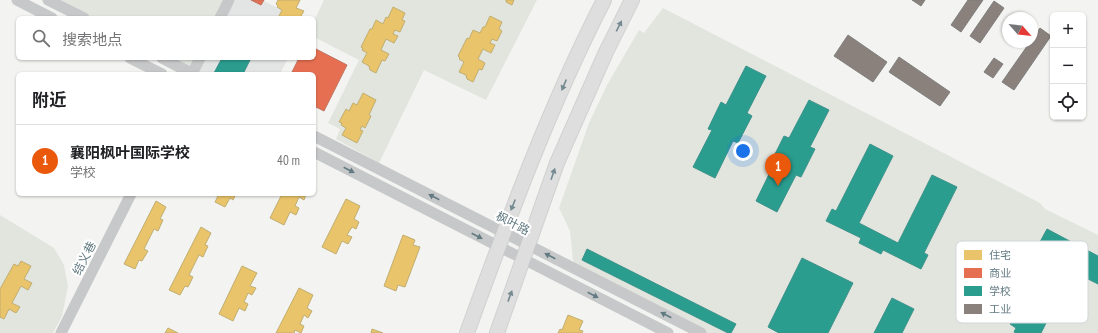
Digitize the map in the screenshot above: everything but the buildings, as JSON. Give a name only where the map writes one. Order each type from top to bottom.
[{"type":"main road","points":[[467,333],[512,207],[579,49],[604,0]]},
{"type":"main road","points":[[497,333],[557,163],[606,52],[632,0]]},
{"type":"street","points":[[17,0],[48,16]]},
{"type":"street","points":[[48,0],[80,16]]},
{"type":"street","points":[[221,16],[229,0]]},
{"type":"street","points":[[134,60],[158,72]]},
{"type":"street","points":[[166,60],[188,72]]},
{"type":"street","points":[[193,72],[199,60]]},
{"type":"street","name":"枫叶路","points":[[316,137],[701,333]]},
{"type":"street","points":[[316,153],[668,333]]},
{"type":"street","name":"结义巷","points":[[61,333],[130,196]]},
{"type":"shaded area","points":[[48,0],[229,0],[221,16],[80,16]]},
{"type":"shaded area","points":[[229,0],[262,0],[282,10],[279,16],[221,16]]},
{"type":"shaded area","points":[[324,0],[537,0],[486,100],[424,70],[379,163],[336,139],[340,129],[328,123],[359,60],[316,38],[316,17]]},
{"type":"shaded area","points":[[663,8],[1040,203],[1045,209],[1098,235],[1098,333],[701,333],[576,269],[573,260],[570,231],[559,208],[589,123],[607,85],[639,30],[644,33]]},
{"type":"shaded area","points":[[166,60],[199,60],[193,72]]},
{"type":"shaded area","points":[[199,60],[287,60],[281,72],[194,72]]},
{"type":"shaded area","points":[[0,215],[54,248],[64,265],[68,286],[62,316],[53,333],[0,333]]},
{"type":"place","name":"襄阳枫叶国际学校","points":[[778,186]]}]
